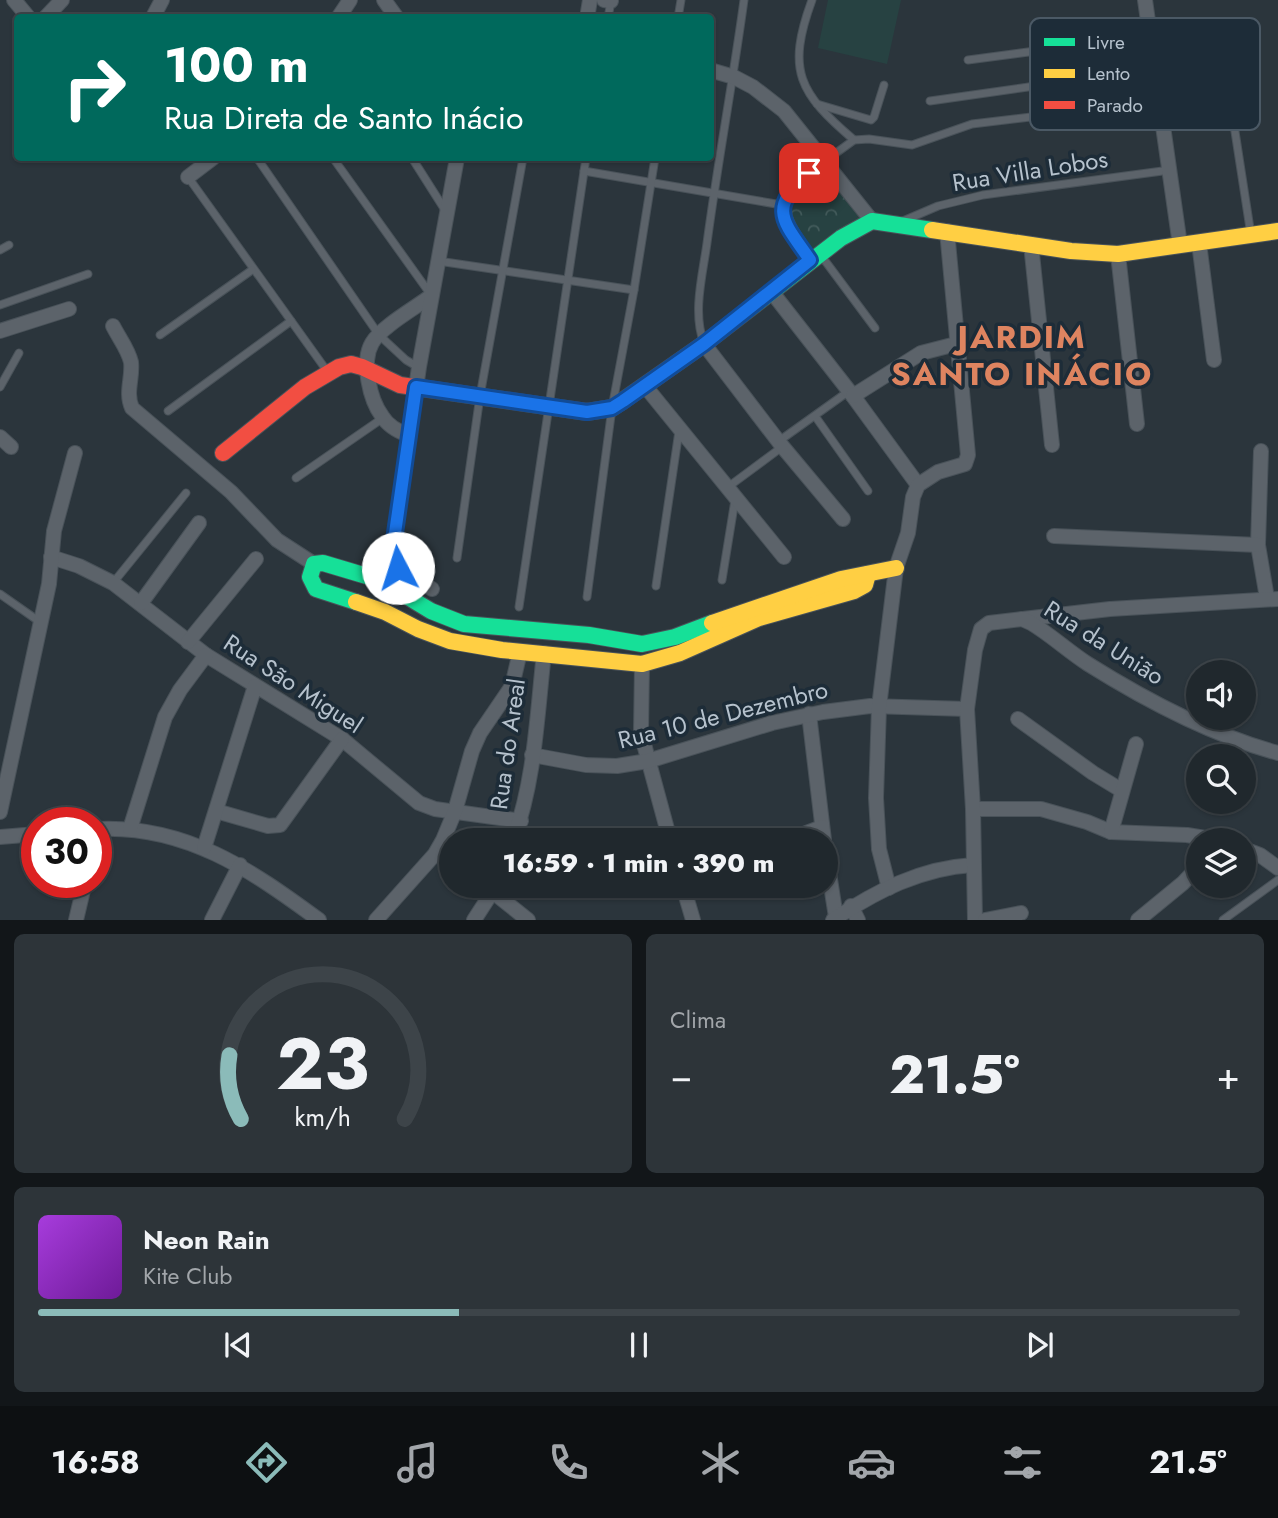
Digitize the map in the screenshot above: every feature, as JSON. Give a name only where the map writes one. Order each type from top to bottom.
[{"type":"street","points":[[14,0],[26,14]]},
{"type":"street","points":[[50,14],[62,0]]},
{"type":"street","points":[[1144,0],[1146,18]]},
{"type":"street","points":[[714,72],[734,77],[769,98],[784,111],[872,221]]},
{"type":"street","points":[[1163,130],[1180,245]]},
{"type":"street","points":[[188,177],[209,161]]},
{"type":"street","points":[[432,589],[398,568],[392,559],[419,367],[456,161]]},
{"type":"street","points":[[815,257],[788,228],[782,205],[795,185],[825,161]]},
{"type":"street","points":[[223,453],[327,372],[349,364],[368,369],[388,382],[416,387],[587,412],[612,408],[704,344],[815,257],[872,221],[1071,251],[1118,254],[1278,231]]},
{"type":"street","points":[[889,888],[879,849],[876,798],[879,707],[897,568],[918,485],[938,472],[965,464],[968,455],[947,231]]},
{"type":"street","points":[[1199,243],[1214,360]]},
{"type":"street","points":[[1031,244],[1052,445]]},
{"type":"street","points":[[1118,254],[1137,424]]},
{"type":"street","points":[[771,291],[852,394],[918,485]]},
{"type":"street","points":[[408,435],[397,431],[376,407],[368,369],[369,349],[379,335],[431,296]]},
{"type":"street","points":[[0,331],[69,309]]},
{"type":"street","points":[[113,326],[131,365],[128,398],[132,408],[232,492],[272,535],[314,565],[323,563],[380,579],[431,611],[464,624],[589,635],[642,644],[675,637],[739,612],[841,579],[897,568]]},
{"type":"street","points":[[704,344],[843,519]]},
{"type":"street","points":[[852,394],[921,353],[956,344]]},
{"type":"street","points":[[645,386],[784,557]]},
{"type":"street","points":[[1022,619],[1110,608],[1273,599],[1258,545],[1261,451]]},
{"type":"street","points":[[0,812],[49,584],[54,531],[75,453]]},
{"type":"street","points":[[141,603],[199,523]]},
{"type":"street","points":[[1054,536],[1258,545]]},
{"type":"street","name":"Rua São Miguel","points":[[51,557],[79,566],[113,583],[206,655],[342,739],[419,803],[435,809],[521,821]]},
{"type":"street","points":[[188,642],[256,559]]},
{"type":"street","points":[[314,565],[310,577],[316,589],[385,612],[438,638],[520,652],[642,664],[680,653],[759,618],[860,589],[865,585],[869,574]]},
{"type":"street","name":"Rua da União","points":[[975,919],[974,809],[967,709],[975,650],[981,629],[998,621],[1022,619],[1042,629],[1094,667],[1175,712],[1217,733],[1278,753]]},
{"type":"street","points":[[376,919],[435,854],[455,811],[472,751],[480,733],[512,686],[520,652]]},
{"type":"street","name":"Rua do Areal","points":[[518,828],[532,755],[544,653]]},
{"type":"street","points":[[131,829],[165,717],[180,690],[206,655]]},
{"type":"street","points":[[642,664],[641,733],[667,828]]},
{"type":"street","points":[[204,848],[255,686]]},
{"type":"street","name":"Rua 10 de Dezembro","points":[[532,755],[600,766],[633,765],[809,714],[856,707],[967,709]]},
{"type":"street","points":[[809,714],[822,828]]},
{"type":"street","points":[[1018,719],[1121,790]]},
{"type":"street","points":[[216,811],[275,827],[280,825],[342,739]]},
{"type":"street","points":[[1111,832],[1136,744]]},
{"type":"street","points":[[974,809],[1041,809],[1111,832],[1186,835]]},
{"type":"street","points":[[112,829],[149,832],[204,848],[240,865],[318,919]]},
{"type":"street","points":[[0,838],[21,836]]},
{"type":"street","points":[[1256,854],[1278,868]]},
{"type":"street","points":[[212,919],[240,865]]},
{"type":"street","points":[[832,898],[835,918],[855,913],[889,888],[928,872],[946,867],[973,866]]},
{"type":"street","points":[[1138,919],[1186,880]]},
{"type":"street","points":[[76,919],[81,898]]},
{"type":"street","points":[[474,919],[488,898]]},
{"type":"street","points":[[504,898],[528,919]]},
{"type":"street","points":[[687,898],[693,919]]},
{"type":"street","points":[[985,919],[1021,914]]},
{"type":"lane","points":[[704,344],[699,321],[701,292],[744,0]]},
{"type":"lane","points":[[812,0],[802,30],[798,64],[800,77],[816,103],[854,140]]},
{"type":"lane","points":[[968,60],[1030,52]]},
{"type":"lane","points":[[816,103],[871,120],[884,85]]},
{"type":"lane","points":[[930,101],[1030,87]]},
{"type":"lane","points":[[825,161],[854,140],[876,139],[912,145],[972,124],[1030,117]]},
{"type":"lane","points":[[1235,130],[1251,235]]},
{"type":"lane","points":[[259,161],[379,335],[419,367]]},
{"type":"lane","points":[[335,161],[431,296]]},
{"type":"lane","points":[[414,161],[447,212]]},
{"type":"lane","points":[[457,558],[480,396],[522,161]]},
{"type":"lane","points":[[519,607],[586,161]]},
{"type":"lane","points":[[587,597],[612,408],[654,161]]},
{"type":"lane","name":"Rua Villa Lobos","points":[[899,223],[938,206],[983,195],[1170,170]]},
{"type":"lane","points":[[584,171],[782,205]]},
{"type":"lane","points":[[188,177],[327,372]]},
{"type":"lane","points":[[0,250],[9,245]]},
{"type":"lane","points":[[815,257],[875,328]]},
{"type":"lane","points":[[437,261],[634,290]]},
{"type":"lane","points":[[160,335],[252,270]]},
{"type":"lane","points":[[0,305],[88,274]]},
{"type":"lane","points":[[168,411],[291,321]]},
{"type":"lane","points":[[0,387],[19,353]]},
{"type":"lane","points":[[722,580],[732,491],[780,443],[815,416],[852,394]]},
{"type":"lane","points":[[815,416],[868,492]]},
{"type":"lane","points":[[296,478],[383,418]]},
{"type":"lane","points":[[656,586],[680,427]]},
{"type":"lane","points":[[113,583],[186,493]]},
{"type":"lane","points":[[0,594],[41,622]]},
{"type":"lane","points":[[1223,919],[1278,880]]},
{"type":"green space","points":[[828,0],[901,0],[887,64],[818,48]]},
{"type":"green space","points":[[828,163],[872,227],[818,266],[791,227],[786,205]]},
{"type":"traffic: fast","points":[[621,402],[704,344],[841,238],[872,221],[932,230]]},
{"type":"traffic: fast","points":[[356,602],[316,589],[310,577],[314,564],[323,563],[380,580],[431,611],[464,624],[589,635],[642,644],[675,637],[712,623]]},
{"type":"traffic: slow","points":[[932,230],[1071,251],[1118,254],[1278,231]]},
{"type":"traffic: slow","points":[[712,623],[841,579],[896,568]]},
{"type":"traffic: slow","points":[[356,602],[450,641],[502,650],[642,664],[680,653],[759,618],[854,591],[865,585],[868,574]]},
{"type":"traffic: jam","points":[[223,453],[305,387],[339,367],[351,364],[400,385],[587,412],[612,408],[621,402]]},
{"type":"district","name":"JARDIM SANTO INÁCIO","points":[[1022,356]]},
{"type":"route","points":[[398,568],[393,563],[392,554],[416,387],[587,412],[612,408],[704,344],[810,260],[788,228],[782,205],[786,195],[809,173]]}]
